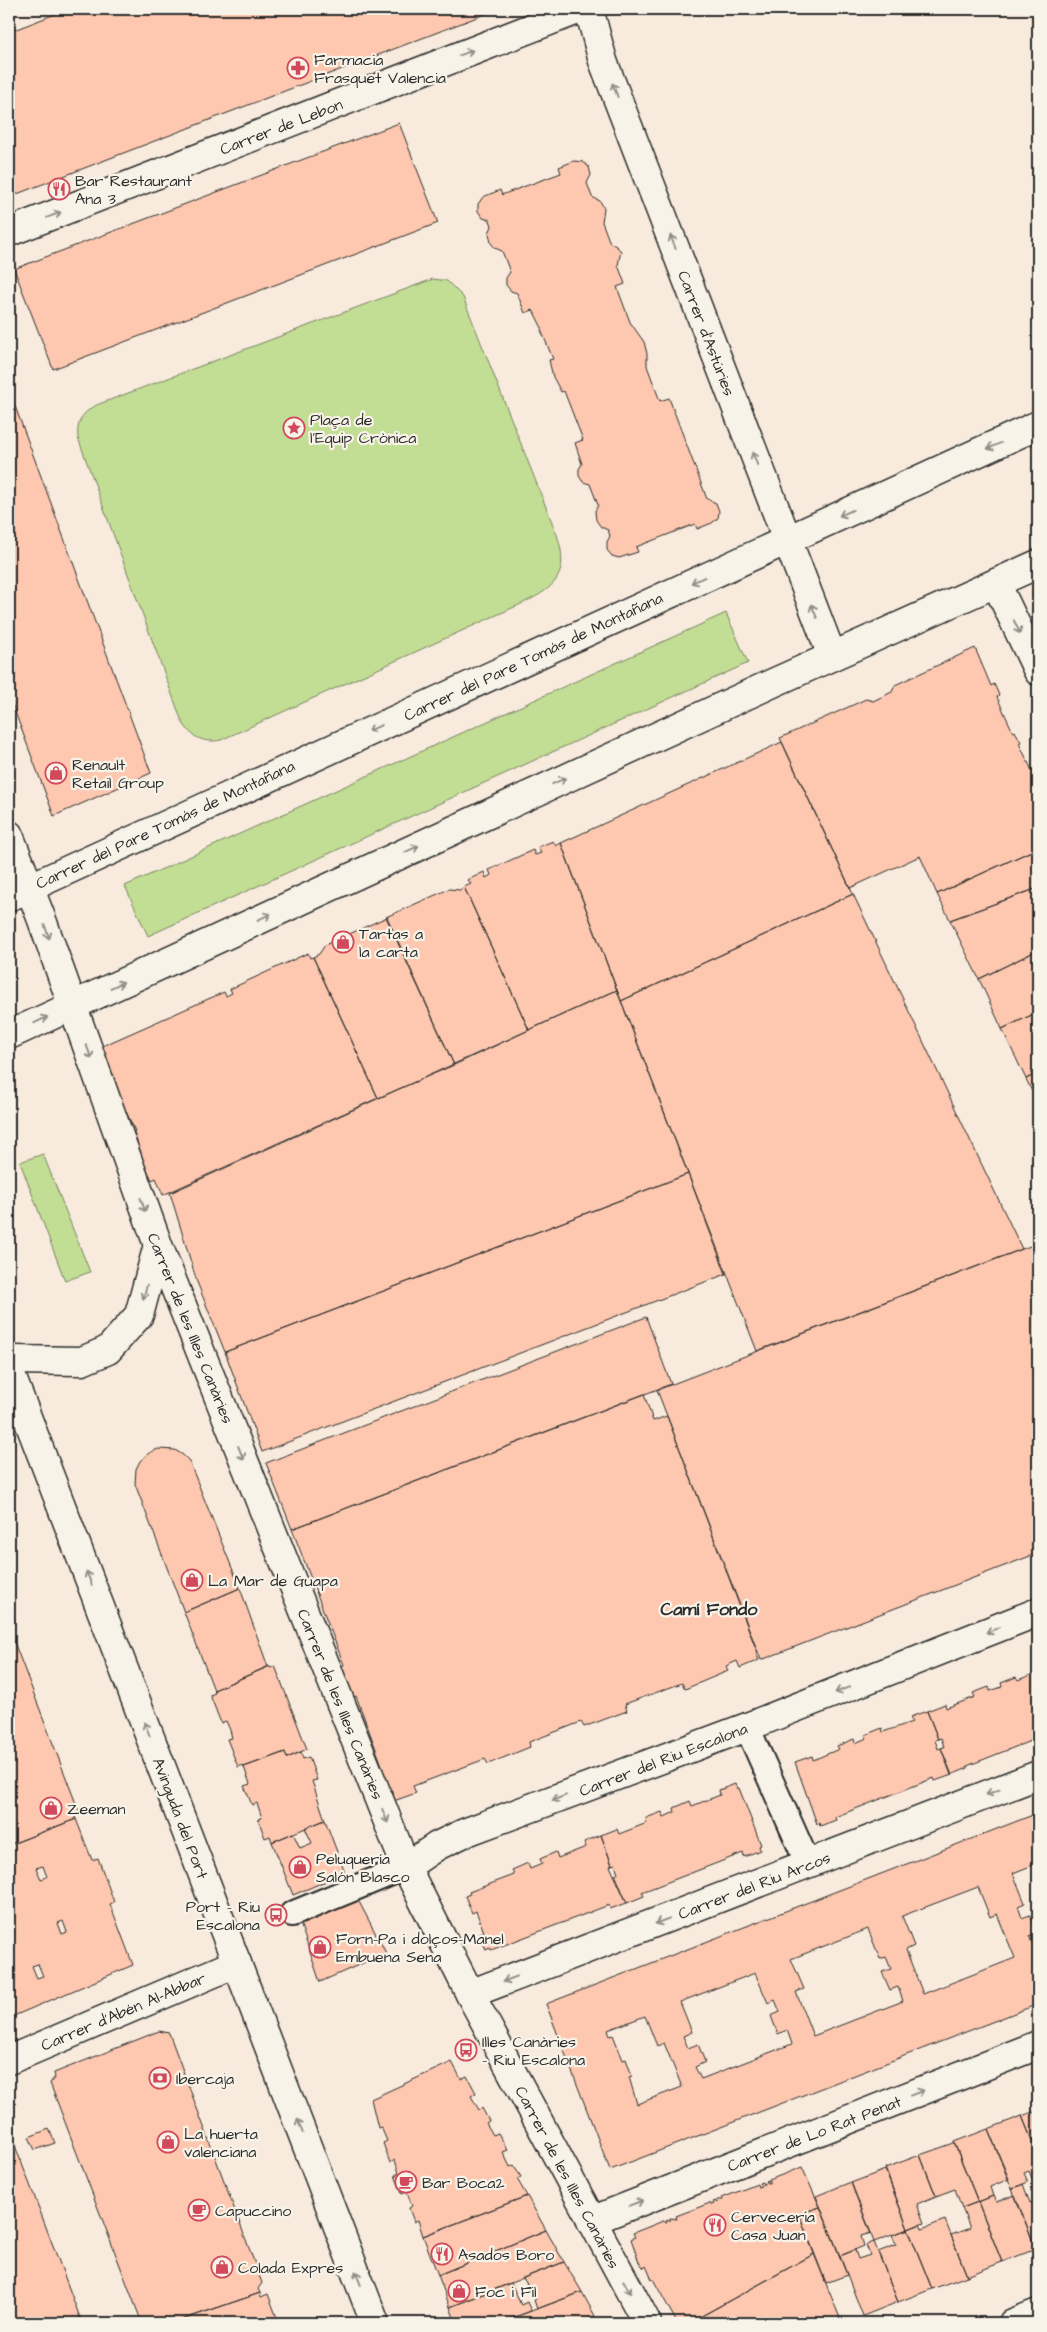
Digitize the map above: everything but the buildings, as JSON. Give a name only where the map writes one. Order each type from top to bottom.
[{"type":"street","name":"Carrer de Lebon","points":[[9,232],[580,9]]},
{"type":"street","name":"Carrer d'Astúries","points":[[589,9],[603,61],[832,656]]},
{"type":"street","name":"Carrer del Pare Tomás de Montañana","points":[[19,892],[1038,426]]},
{"type":"street","points":[[9,1035],[832,656],[1038,564]]},
{"type":"street","points":[[996,583],[1038,671]]},
{"type":"street","name":"Carrer de les Illes Canàries","points":[[9,835],[19,892],[72,1006],[158,1246],[406,1867],[470,1994],[590,2221],[647,2323]]},
{"type":"street","points":[[9,1360],[82,1361],[108,1350],[139,1315],[158,1246]]},
{"type":"street","name":"Avinguda del Port","points":[[9,1370],[375,2323]]},
{"type":"street","name":"Carrer del Riu Escalona","points":[[292,1914],[406,1867],[437,1846],[464,1833],[747,1727],[1038,1612]]},
{"type":"street","points":[[747,1727],[808,1864]]},
{"type":"street","name":"Carrer del Riu Arcos","points":[[470,1994],[1038,1775]]},
{"type":"street","name":"Carrer d'Abén Al-Abbar","points":[[9,2060],[237,1963]]},
{"type":"street","name":"Carrer de Lo Rat Penat","points":[[590,2221],[1038,2045]]},
{"type":"street","points":[[1013,2323],[1038,2314]]},
{"type":"green space","name":"Plaça de l'Equip Crònica","points":[[433,279],[447,281],[463,297],[557,535],[562,564],[559,575],[545,591],[523,603],[221,740],[202,740],[188,730],[181,719],[78,438],[78,426],[82,417],[99,404]]},
{"type":"green space","points":[[726,613],[748,663],[148,936],[125,886]]},
{"type":"green space","points":[[43,1154],[90,1272],[65,1281],[20,1162]]},
{"type":"place","name":"Farmacia Frasquet Valencia","points":[[298,68]]},
{"type":"place","name":"Bar Restaurant Ana 3","points":[[59,189]]},
{"type":"place","name":"Plaça de l'Equip Crònica","points":[[294,428]]},
{"type":"place","name":"Renault Retail Group","points":[[56,773]]},
{"type":"place","name":"Tartas a la carta","points":[[343,942]]},
{"type":"place","name":"La Mar de Guapa","points":[[192,1580]]},
{"type":"place","name":"Zeeman","points":[[51,1808]]},
{"type":"place","name":"Peluquería Salón Blasco","points":[[300,1867]]},
{"type":"place","name":"Port - Riu Escalona","points":[[276,1915]]},
{"type":"place","name":"Forn-Pa i dolços-Manel Embuena Sena","points":[[320,1947]]},
{"type":"place","name":"Illes Canàries - Riu Escalona","points":[[466,2050]]},
{"type":"place","name":"Ibercaja","points":[[160,2078]]},
{"type":"place","name":"La huerta valenciana","points":[[168,2142]]},
{"type":"place","name":"Bar Boca2","points":[[406,2182]]},
{"type":"place","name":"Capuccino","points":[[199,2210]]},
{"type":"place","name":"Cerveceria Casa Juan","points":[[715,2225]]},
{"type":"place","name":"Asados Boro","points":[[442,2254]]},
{"type":"place","name":"Colada Expres","points":[[222,2267]]},
{"type":"place","name":"Foc i Fil","points":[[459,2291]]},
{"type":"district","name":"Camí Fondo","points":[[709,1609]]}]
